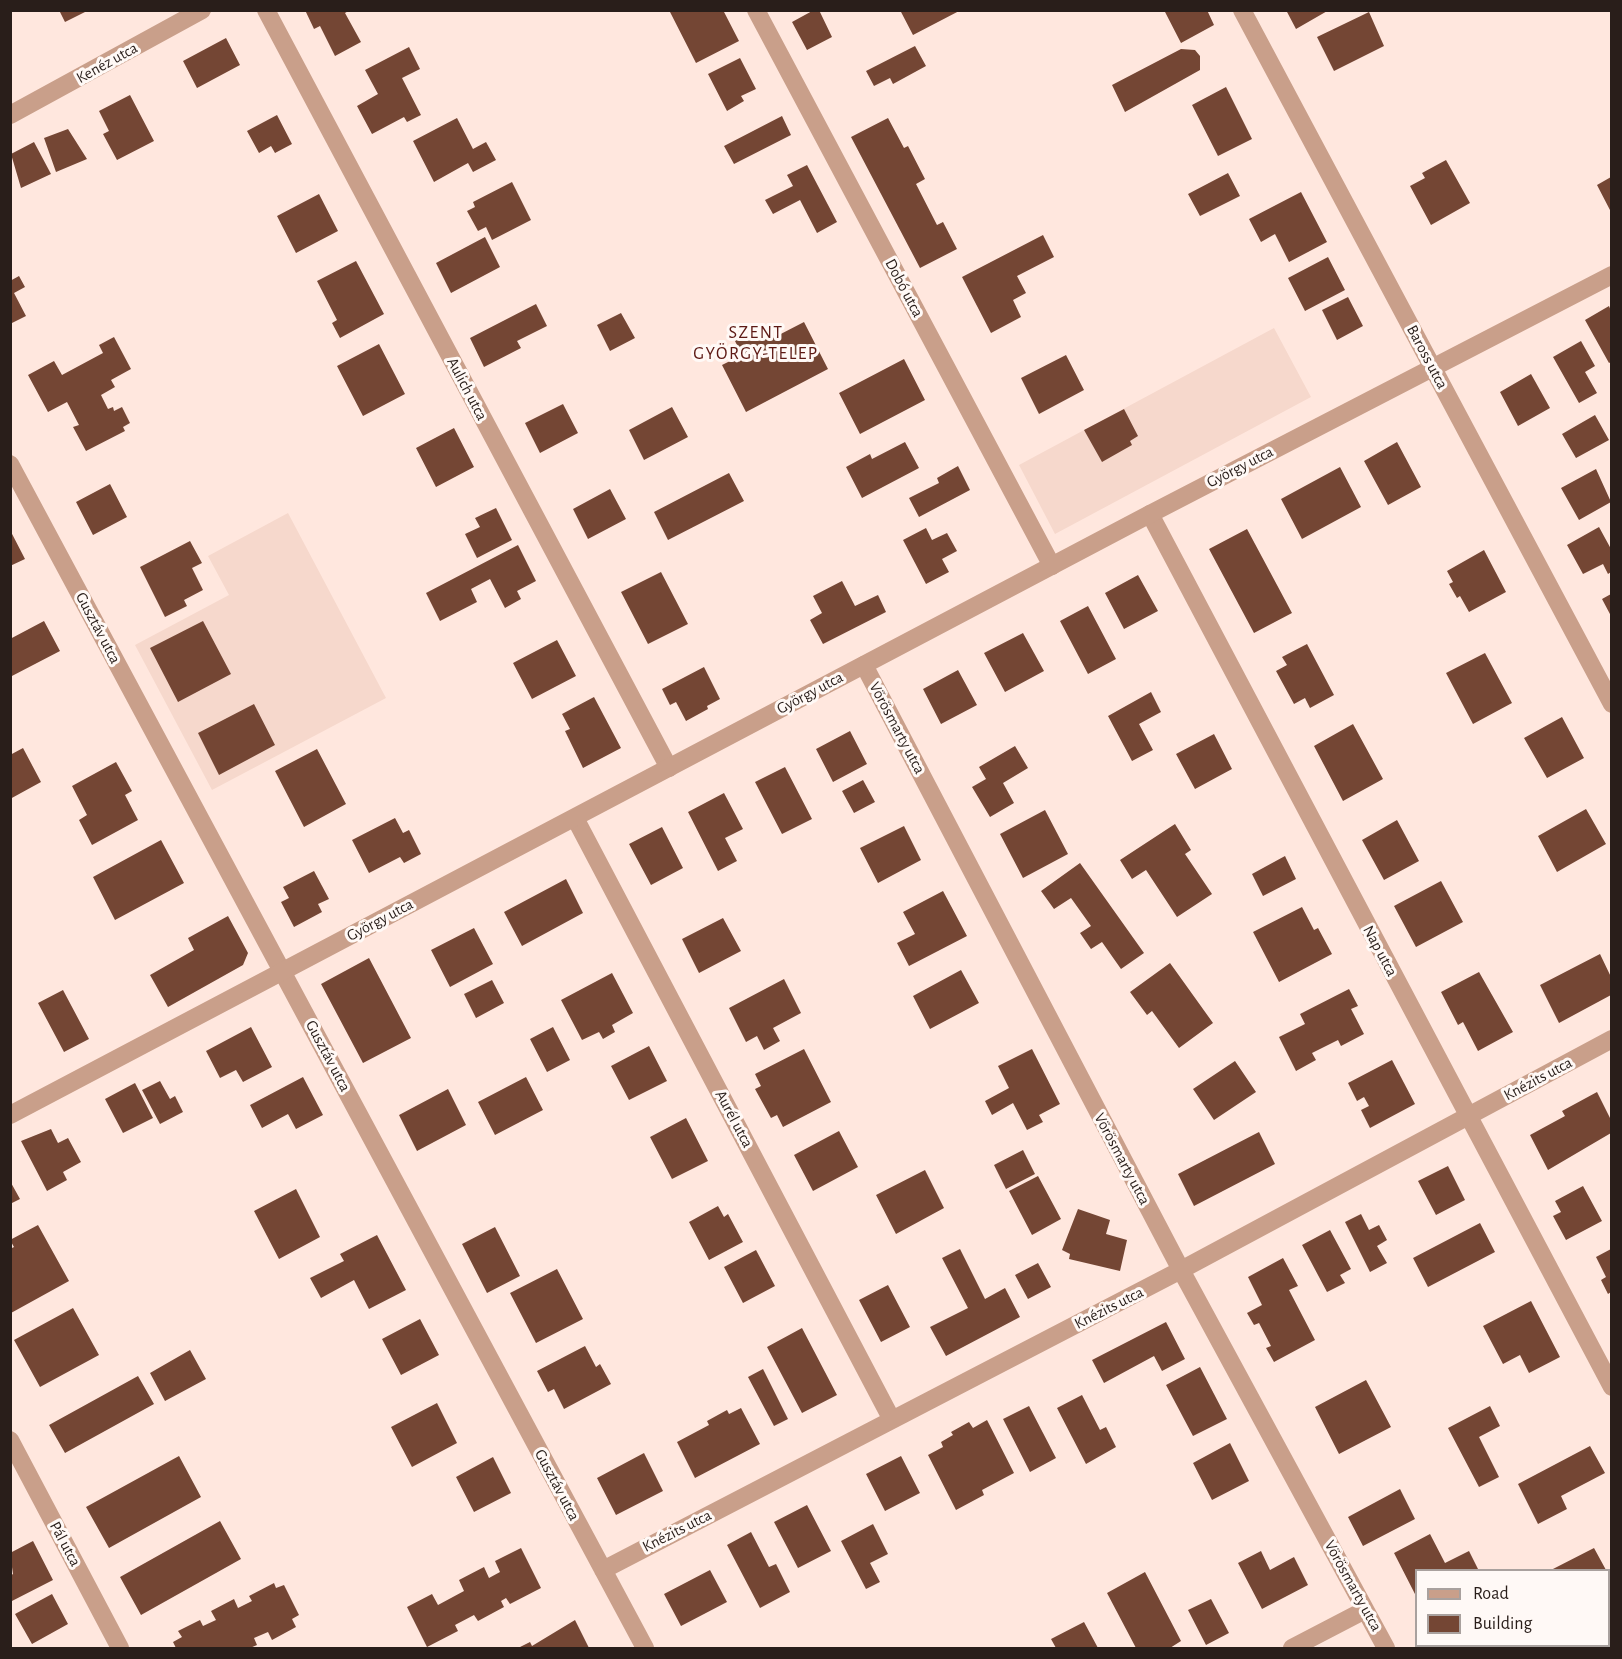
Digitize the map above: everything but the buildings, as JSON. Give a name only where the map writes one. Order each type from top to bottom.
[{"type":"street","name":"Kenéz utca","points":[[10,115],[202,10]]},
{"type":"street","name":"Aulich utca","points":[[266,10],[669,768]]},
{"type":"street","name":"Dobó utca","points":[[756,10],[1052,566]]},
{"type":"street","name":"Baross utca","points":[[1242,10],[1611,704]]},
{"type":"street","name":"György utca","points":[[10,1115],[1150,514],[1611,274]]},
{"type":"street","name":"Gusztáv utca","points":[[10,464],[645,1648]]},
{"type":"street","name":"Nap utca","points":[[1150,514],[1611,1387]]},
{"type":"street","name":"Vörösmarty utca","points":[[864,666],[1181,1270],[1386,1648]]},
{"type":"street","name":"Aurél utca","points":[[575,818],[892,1420]]},
{"type":"street","name":"Knézits utca","points":[[603,1570],[1181,1270],[1611,1039]]},
{"type":"street","name":"Pál utca","points":[[10,1440],[120,1648]]},
{"type":"street","points":[[1292,1648],[1365,1610]]},
{"type":"shaded area","points":[[1274,328],[1311,397],[1055,534],[1019,465]]},
{"type":"shaded area","points":[[288,513],[386,698],[212,790],[135,645],[229,595],[208,556]]},
{"type":"district","name":"SZENT GYÖRGY-TELEP","points":[[756,343]]}]
